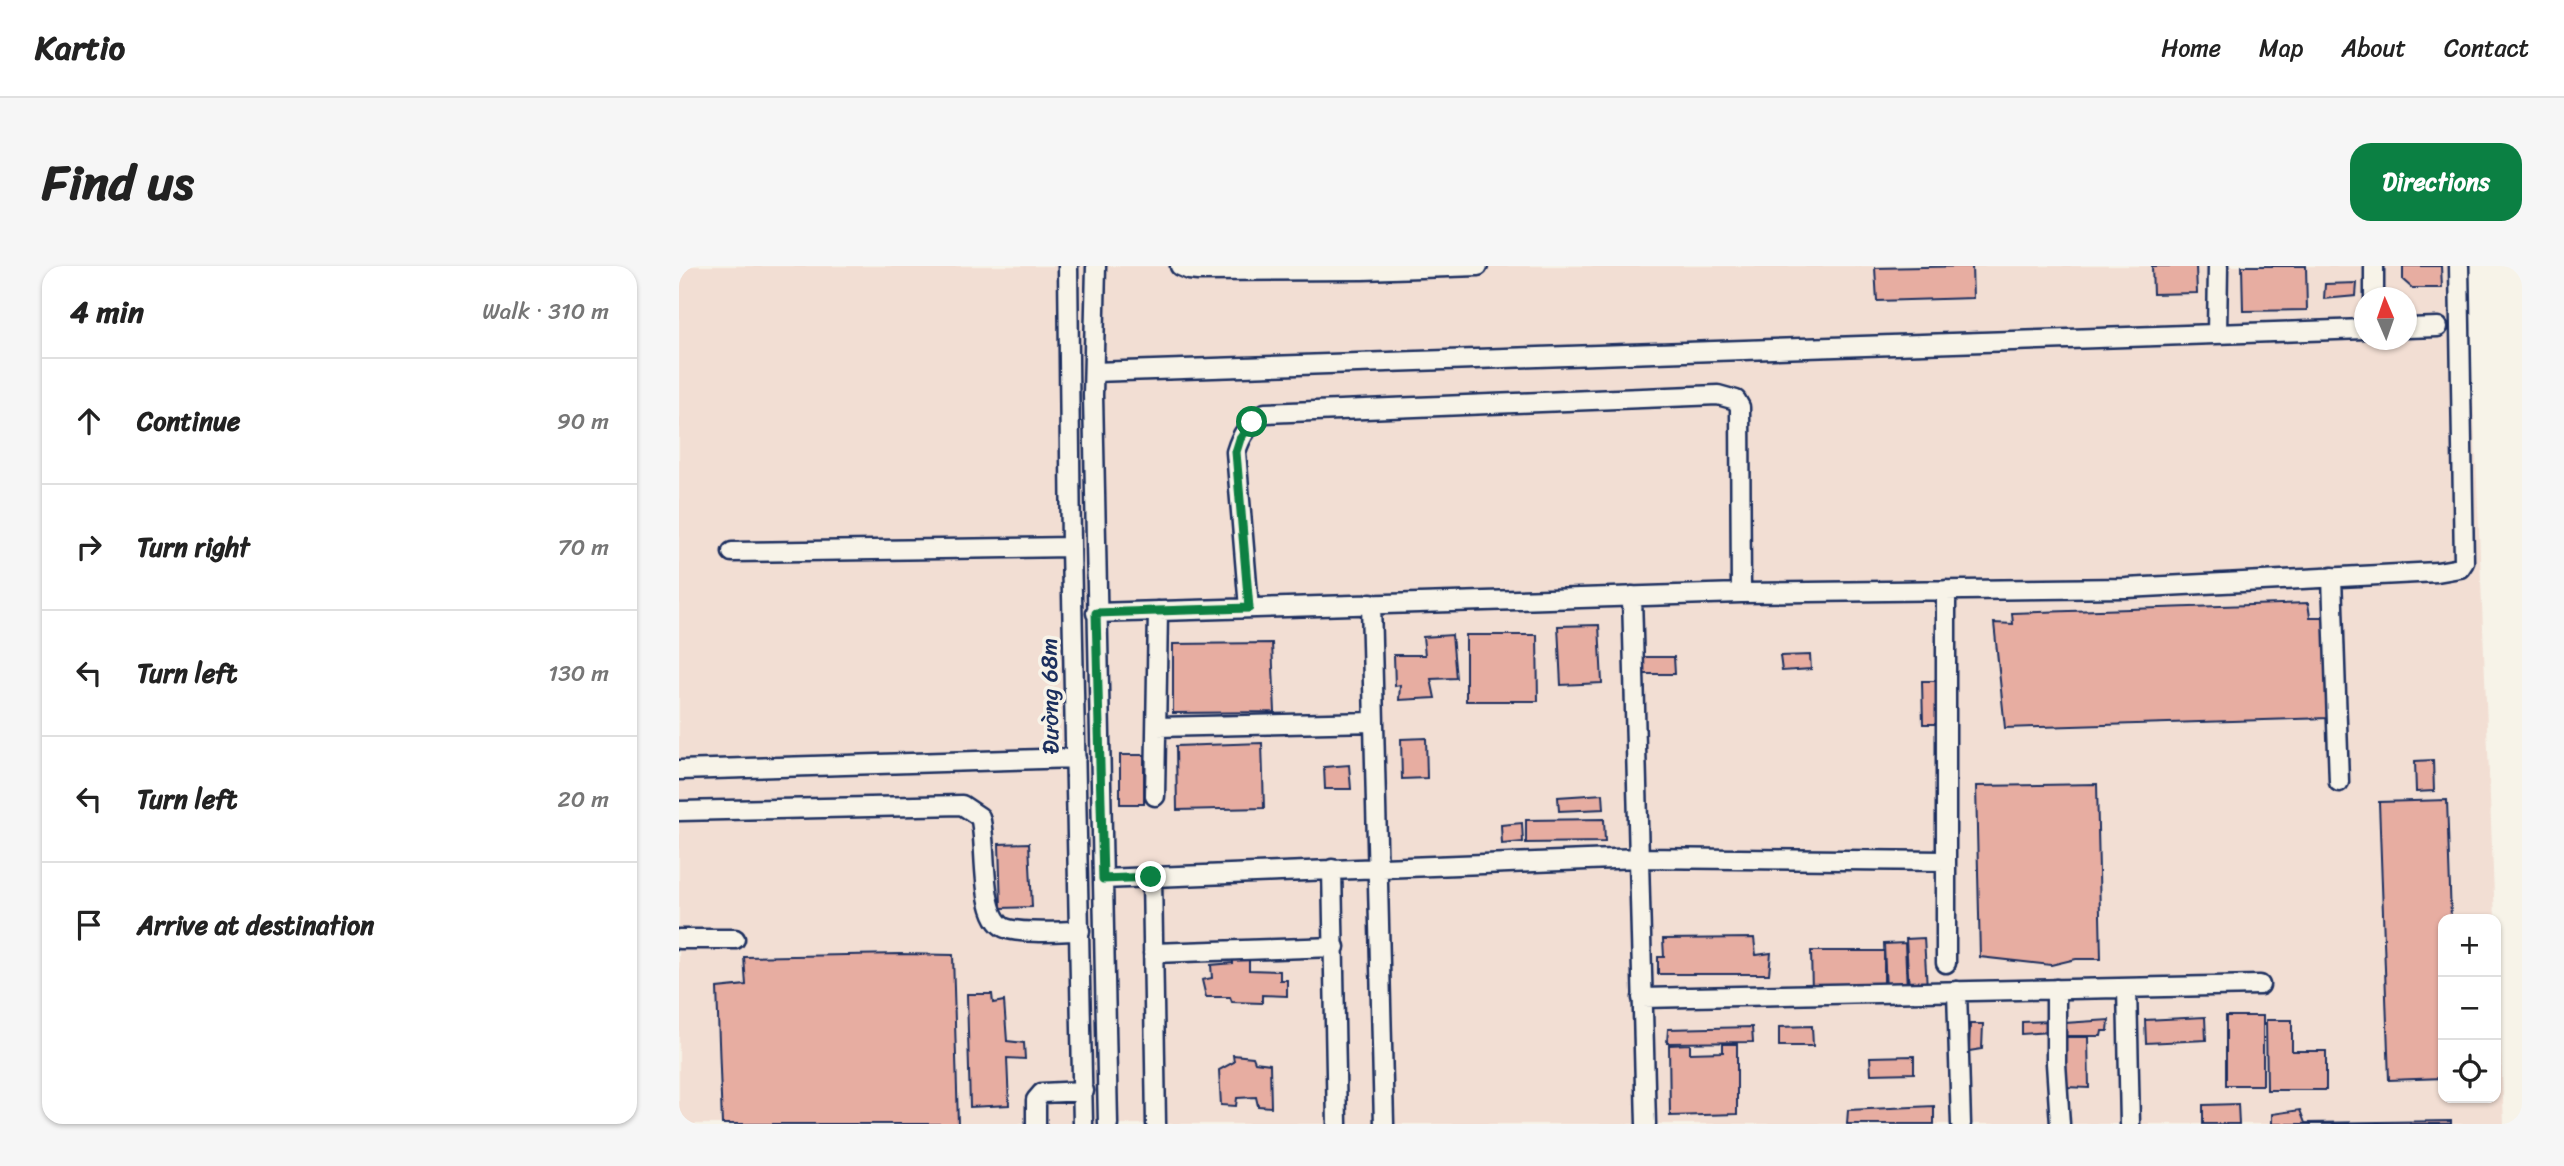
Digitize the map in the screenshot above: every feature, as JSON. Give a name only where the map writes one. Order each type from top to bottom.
[{"type":"street","name":"Đường 68m","points":[[1068,266],[1083,1124]]},
{"type":"street","points":[[1096,266],[1093,395],[1096,613],[1108,1124]]},
{"type":"street","points":[[1180,266],[1198,271],[1478,266]]},
{"type":"street","points":[[2217,334],[2218,266]]},
{"type":"street","points":[[2374,266],[2374,287]]},
{"type":"street","points":[[1096,613],[1741,593],[2126,588],[2437,572],[2460,568],[2464,562],[2459,266]]},
{"type":"street","points":[[2417,328],[2438,327]]},
{"type":"street","points":[[1094,372],[2354,330]]},
{"type":"street","points":[[1249,608],[1236,452],[1240,439],[1252,422],[1265,413],[1718,395],[1736,400],[1740,407],[1741,593]]},
{"type":"street","points":[[732,552],[1071,547]]},
{"type":"street","points":[[2332,577],[2339,782]]},
{"type":"street","points":[[1946,590],[1946,963]]},
{"type":"street","points":[[1632,596],[1646,1124]]},
{"type":"street","points":[[1371,603],[1384,1124]]},
{"type":"street","points":[[1155,796],[1158,611]]},
{"type":"street","points":[[1157,727],[1374,722]]},
{"type":"street","points":[[679,770],[1076,758]]},
{"type":"street","points":[[679,811],[962,805],[980,817],[983,827],[987,889],[996,921],[1007,929],[1080,931]]},
{"type":"street","points":[[1103,879],[1639,858],[1946,861]]},
{"type":"street","points":[[1332,869],[1337,1124]]},
{"type":"street","points":[[1151,877],[1156,1124]]},
{"type":"street","points":[[679,939],[735,939]]},
{"type":"street","points":[[1153,953],[1335,947]]},
{"type":"street","points":[[1642,998],[2260,985]]},
{"type":"street","points":[[2127,988],[2130,1124]]},
{"type":"street","points":[[2056,989],[2056,1063],[2060,1124]]},
{"type":"street","points":[[1957,991],[1961,1124]]},
{"type":"street","points":[[1036,1124],[1036,1100],[1042,1093],[1084,1091]]},
{"type":"shaded area","points":[[679,266],[2468,266],[2495,914],[2438,914],[2438,1103],[2501,1103],[2501,1051],[2504,1124],[679,1124]]},
{"type":"building","points":[[1972,266],[1973,298],[1877,301],[1875,268]]},
{"type":"building","points":[[2152,266],[2196,266],[2197,293],[2153,294]]},
{"type":"building","points":[[2242,266],[2306,266],[2307,310],[2243,311]]},
{"type":"building","points":[[2403,266],[2441,266],[2442,288],[2411,287],[2403,280]]},
{"type":"building","points":[[2357,283],[2354,296],[2324,299],[2325,284]]},
{"type":"building","points":[[2308,603],[2310,617],[2326,617],[2329,718],[2005,728],[1994,623],[2013,624],[2012,613]]},
{"type":"building","points":[[1599,625],[1602,683],[1561,685],[1558,626]]},
{"type":"building","points":[[1452,635],[1456,678],[1431,679],[1435,698],[1399,700],[1400,685],[1395,686],[1394,655],[1425,655],[1423,637]]},
{"type":"building","points":[[1466,635],[1537,635],[1538,701],[1466,701]]},
{"type":"building","points":[[1272,643],[1275,712],[1173,713],[1173,644]]},
{"type":"building","points":[[1810,655],[1811,669],[1782,671],[1780,656]]},
{"type":"building","points":[[1644,657],[1674,657],[1675,674],[1644,674]]},
{"type":"building","points":[[1922,681],[1936,681],[1936,724],[1923,724]]},
{"type":"building","points":[[1426,738],[1427,778],[1402,779],[1401,739]]},
{"type":"building","points":[[1262,743],[1264,808],[1177,810],[1176,746]]},
{"type":"building","points":[[1120,755],[1144,755],[1144,804],[1120,804]]},
{"type":"building","points":[[2433,760],[2434,791],[2416,792],[2415,761]]},
{"type":"building","points":[[1349,765],[1351,789],[1325,789],[1324,767]]},
{"type":"building","points":[[2097,784],[2101,959],[2076,959],[2051,965],[1980,957],[1976,786]]},
{"type":"building","points":[[1603,794],[1604,809],[1559,811],[1558,797]]},
{"type":"building","points":[[2447,800],[2451,914],[2438,914],[2438,1078],[2389,1080],[2379,802]]},
{"type":"building","points":[[1604,819],[1605,842],[1526,843],[1526,820]]},
{"type":"building","points":[[1522,823],[1523,842],[1502,844],[1501,825]]},
{"type":"building","points":[[1029,843],[1032,907],[1001,908],[999,844]]},
{"type":"building","points":[[1754,938],[1756,955],[1771,953],[1769,974],[1658,974],[1658,957],[1664,957],[1663,939]]},
{"type":"building","points":[[1924,938],[1927,988],[1909,989],[1906,939]]},
{"type":"building","points":[[1905,943],[1907,990],[1886,991],[1884,944]]},
{"type":"building","points":[[1811,951],[1884,951],[1884,990],[1812,991]]},
{"type":"building","points":[[1249,952],[1249,970],[1280,971],[1280,980],[1287,980],[1287,996],[1262,995],[1262,1003],[1232,1002],[1230,997],[1206,997],[1202,980],[1212,978],[1211,965],[1233,963],[1233,954]]},
{"type":"building","points":[[953,955],[958,1124],[722,1124],[717,988],[746,985],[744,957]]},
{"type":"building","points":[[967,994],[992,994],[993,1003],[1004,1001],[1007,1041],[1024,1043],[1025,1059],[1007,1058],[1009,1105],[970,1107]]},
{"type":"building","points":[[2226,1016],[2263,1016],[2263,1085],[2226,1085]]},
{"type":"building","points":[[2205,1017],[2206,1040],[2146,1043],[2145,1020]]},
{"type":"building","points":[[2109,1020],[2108,1031],[2102,1031],[2101,1036],[2065,1036],[2065,1023]]},
{"type":"building","points":[[2266,1020],[2292,1020],[2292,1051],[2326,1051],[2326,1090],[2267,1090]]},
{"type":"building","points":[[2050,1021],[2050,1032],[2022,1034],[2022,1022]]},
{"type":"building","points":[[1970,1024],[1983,1024],[1982,1049],[1969,1051]]},
{"type":"building","points":[[1812,1026],[1813,1046],[1779,1046],[1779,1027]]},
{"type":"building","points":[[1752,1027],[1753,1042],[1667,1043],[1668,1029]]},
{"type":"building","points":[[2065,1037],[2088,1037],[2089,1088],[2065,1087]]},
{"type":"building","points":[[1690,1044],[1690,1053],[1723,1052],[1723,1044],[1737,1044],[1737,1114],[1670,1116],[1669,1045]]},
{"type":"building","points":[[1233,1055],[1253,1057],[1255,1062],[1270,1064],[1271,1107],[1258,1106],[1256,1097],[1237,1098],[1236,1106],[1221,1105],[1219,1070],[1234,1062]]},
{"type":"building","points":[[1914,1056],[1914,1073],[1871,1074],[1870,1057]]},
{"type":"building","points":[[2238,1104],[2239,1124],[2203,1124],[2203,1105]]},
{"type":"building","points":[[1934,1106],[1934,1124],[1847,1124],[1848,1110]]},
{"type":"building","points":[[2300,1110],[2305,1123],[2451,1121],[2451,1124],[2272,1124],[2272,1114]]},
{"type":"route","points":[[1151,877],[1103,879],[1096,613],[1249,608],[1236,452],[1240,439],[1252,422]]}]
